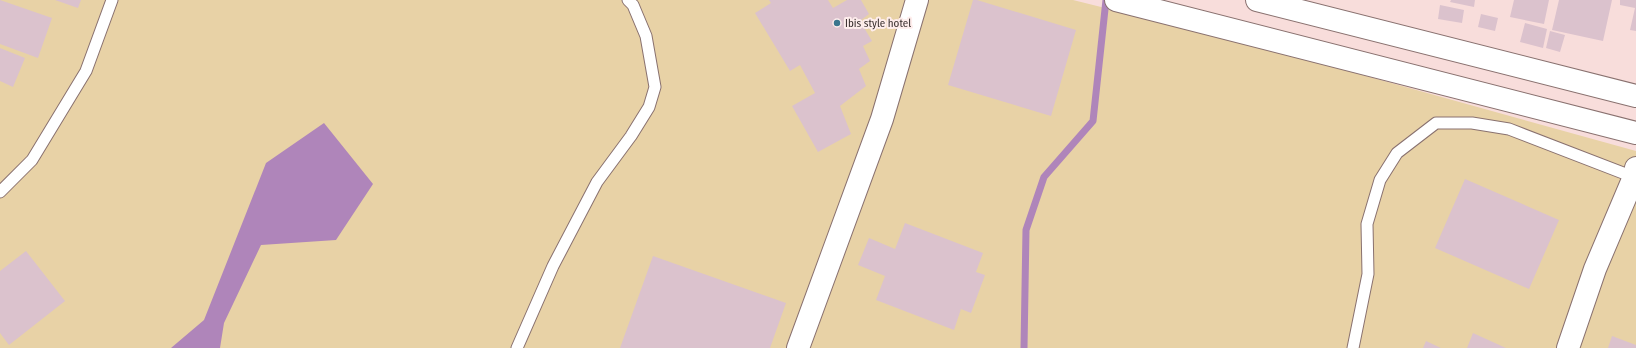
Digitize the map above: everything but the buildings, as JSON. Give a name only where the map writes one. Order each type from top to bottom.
[{"type":"street","points":[[798,348],[882,119],[917,0]]},
{"type":"street","points":[[1257,0],[1636,96]]},
{"type":"street","points":[[1122,2],[1636,133]]},
{"type":"street","points":[[1568,348],[1595,269],[1635,174]]},
{"type":"lane","points":[[0,192],[32,160],[86,71],[112,0]]},
{"type":"lane","points":[[517,348],[553,266],[597,182],[632,136],[649,107],[656,87],[646,36],[633,5],[628,0]]},
{"type":"lane","points":[[1353,348],[1368,274],[1366,224],[1380,180],[1398,153],[1436,123],[1472,124],[1509,129],[1635,174]]},
{"type":"shaded area","points":[[0,0],[1073,0],[1258,46],[1636,151],[1636,348],[0,348]]},
{"type":"shaded area","points":[[324,123],[373,184],[336,240],[261,245],[224,323],[220,348],[171,348],[204,320],[266,163]]},
{"type":"waterway","points":[[1024,348],[1026,230],[1044,177],[1093,121],[1106,0]]},
{"type":"place","name":"Ibis style hotel","points":[[837,23]]}]
